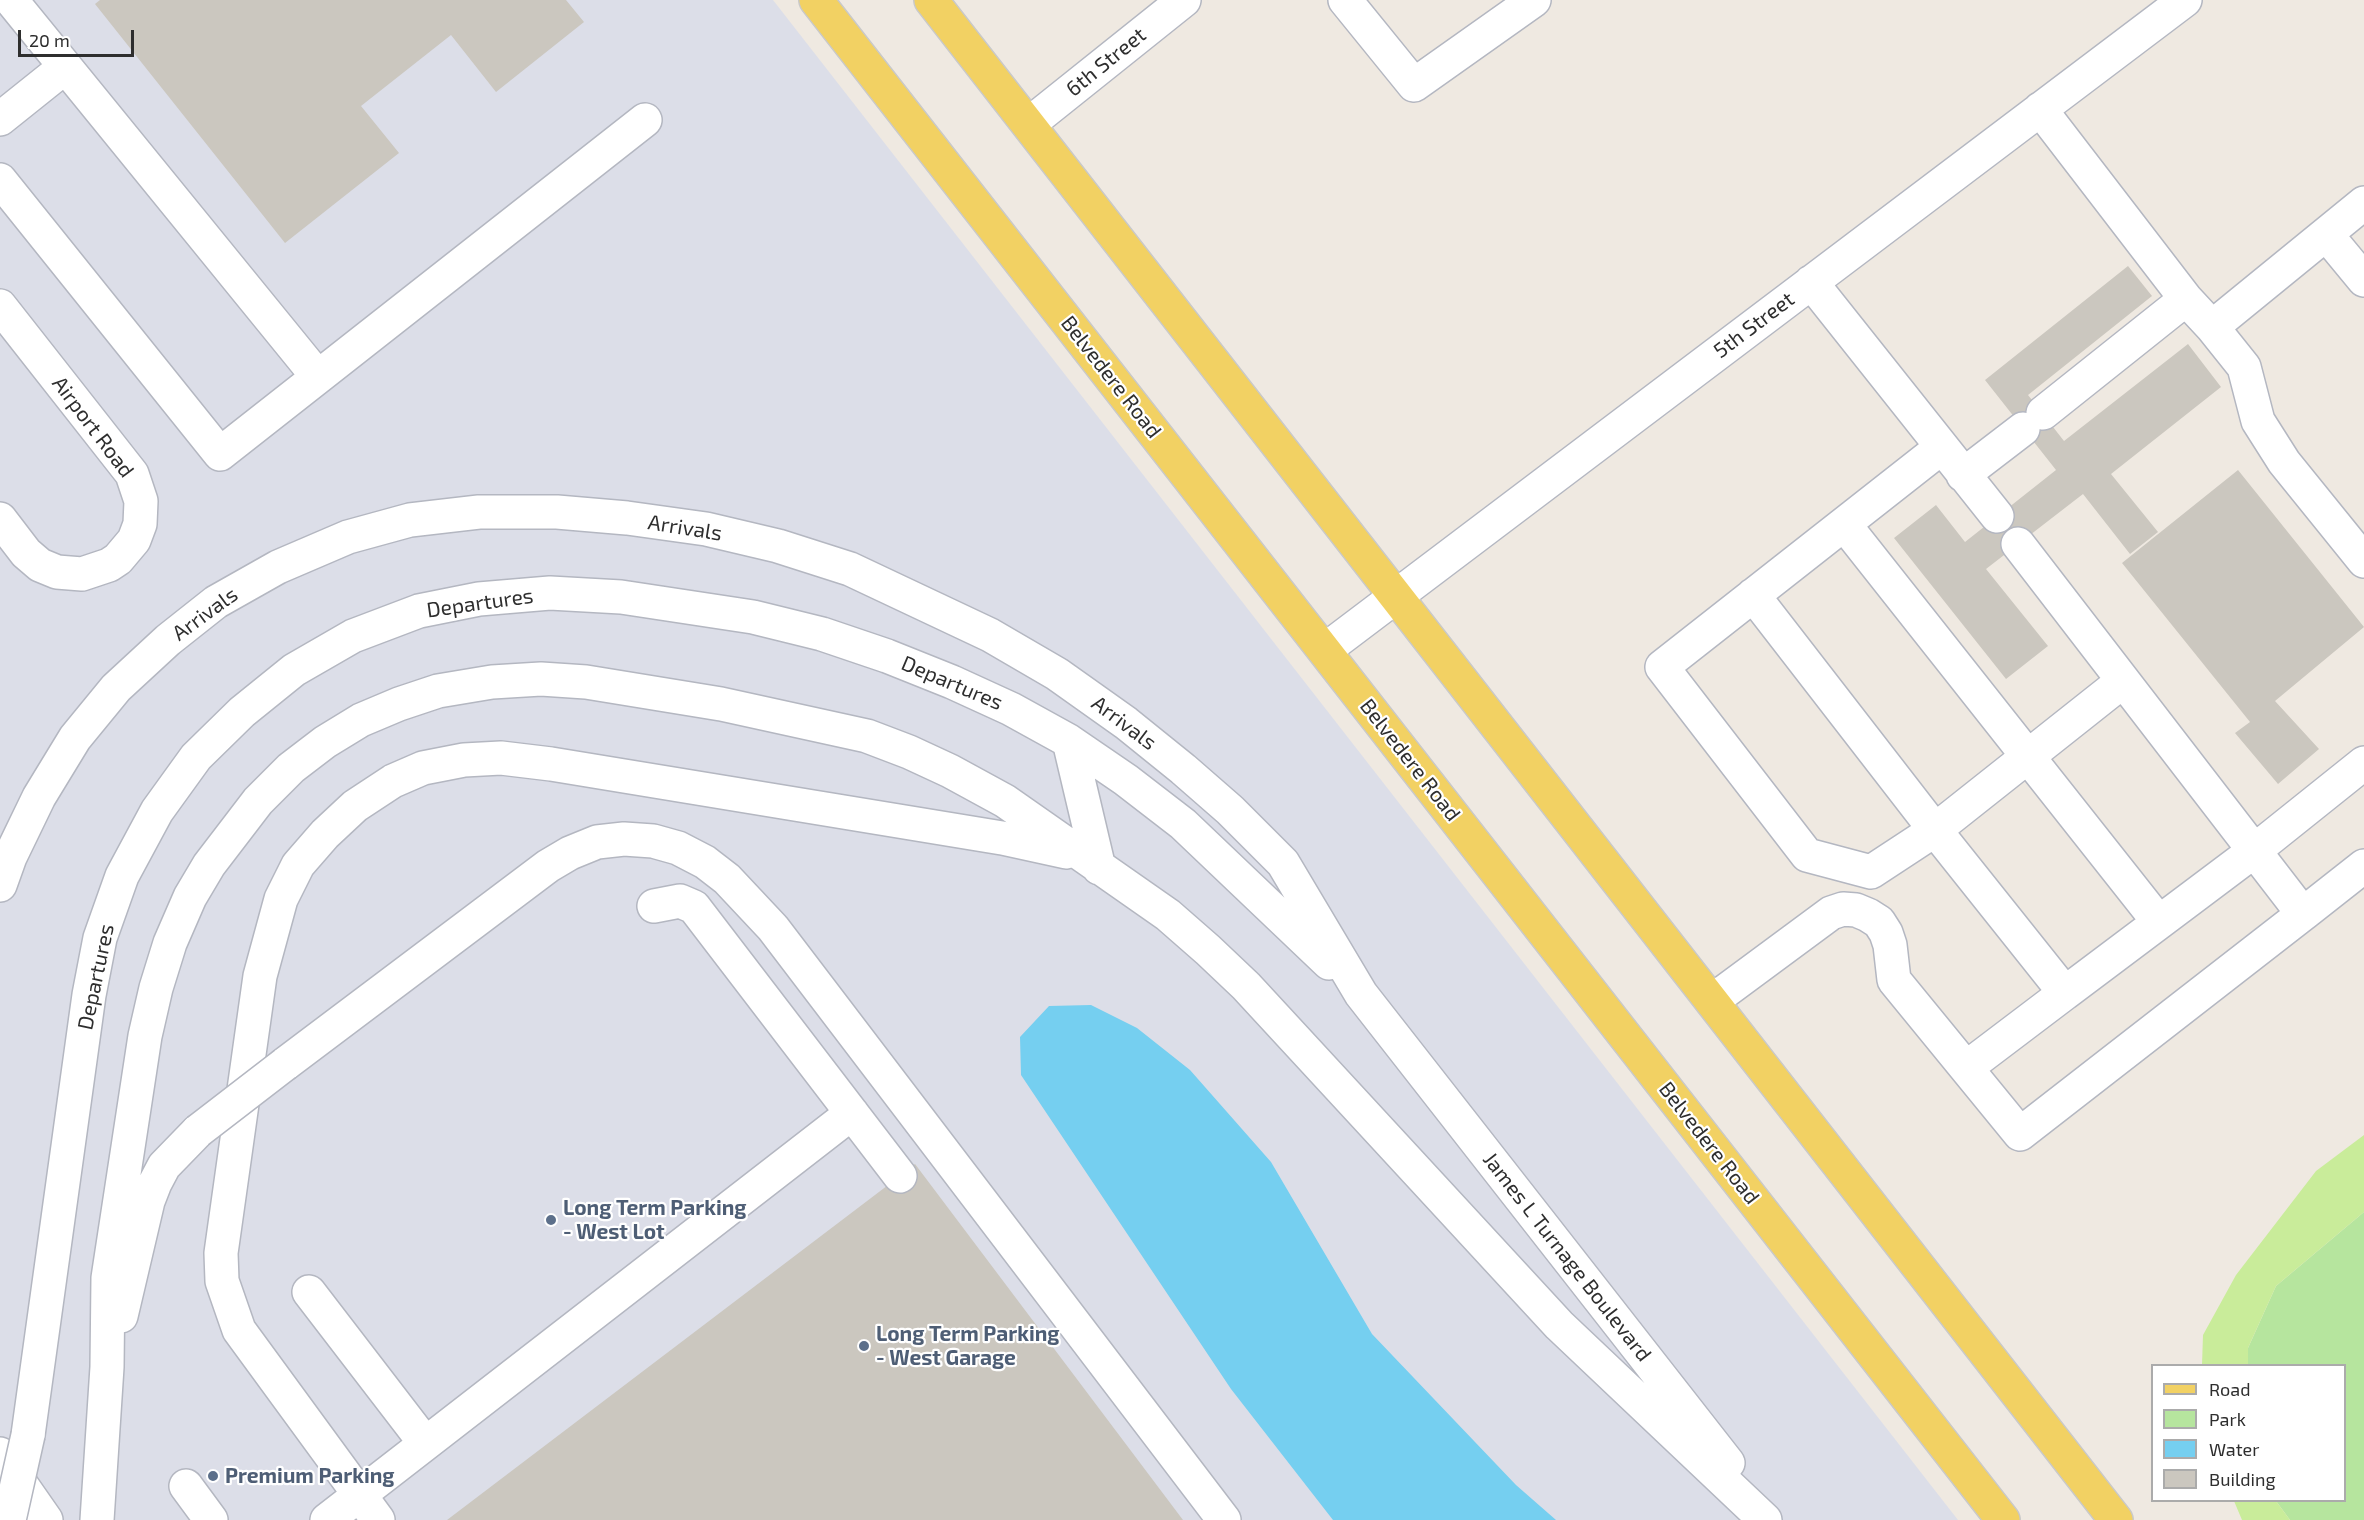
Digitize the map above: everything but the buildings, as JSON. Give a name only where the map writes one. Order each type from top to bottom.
[{"type":"main road","name":"Belvedere Road","points":[[816,0],[2003,1520]]},
{"type":"main road","points":[[931,0],[2116,1520]]},
{"type":"street","points":[[11,0],[318,377]]},
{"type":"street","name":"6th Street","points":[[1029,124],[1184,0]]},
{"type":"street","points":[[1345,0],[1414,86],[1534,0]]},
{"type":"street","name":"5th Street","points":[[1324,650],[2185,0]]},
{"type":"street","points":[[0,119],[65,67]]},
{"type":"street","points":[[2040,109],[2186,299],[2244,367],[2258,421],[2284,462],[2364,561]]},
{"type":"street","points":[[0,180],[220,454],[645,120]]},
{"type":"street","points":[[2212,327],[2364,203]]},
{"type":"street","points":[[2326,234],[2364,280]]},
{"type":"street","points":[[1811,282],[1997,516]]},
{"type":"street","points":[[1963,475],[2186,299]]},
{"type":"street","name":"Airport Road","points":[[0,306],[132,474],[141,501],[140,524],[134,540],[118,559],[109,565],[82,574],[57,572],[40,565],[27,553],[0,519]]},
{"type":"street","points":[[1941,447],[1662,667],[1807,855],[1872,872],[1935,830],[2123,681]]},
{"type":"street","name":"Arrivals","points":[[0,885],[10,857],[39,797],[75,738],[116,688],[168,640],[216,602],[288,562],[348,537],[410,520],[479,513],[557,512],[627,518],[706,530],[778,546],[850,569],[990,635],[1057,674],[1126,723],[1175,763],[1230,810],[1283,863],[1361,994]]},
{"type":"street","points":[[1844,524],[2158,921]]},
{"type":"street","points":[[2018,544],[2303,914]]},
{"type":"street","name":"Departures","points":[[9,1520],[28,1435],[89,995],[100,938],[122,876],[157,811],[196,757],[242,712],[294,670],[353,636],[419,611],[491,598],[550,593],[621,597],[753,617],[822,634],[887,656],[1011,709],[1069,741],[1126,780],[1183,824],[1361,994]]},
{"type":"street","points":[[1753,595],[2065,993]]},
{"type":"street","points":[[97,1520],[107,1367],[119,1280],[145,1036],[166,954],[190,897],[208,865],[258,801],[291,768],[325,742],[361,720],[438,691],[492,682],[541,679],[586,682],[721,704],[867,736],[950,771],[1005,801],[1168,915],[1246,986],[1559,1325],[1766,1520]]},
{"type":"street","points":[[1069,741],[1089,861]]},
{"type":"street","points":[[369,1507],[239,1330],[222,1281],[221,1253],[260,976],[281,899],[298,865],[325,834],[355,806],[393,781],[423,768],[464,760],[501,758],[1002,838],[1089,861]]},
{"type":"street","points":[[1966,1068],[2254,850],[2364,763]]},
{"type":"street","points":[[119,1280],[154,1183],[164,1166],[198,1131],[548,866],[570,853],[597,842],[624,839],[653,841],[678,848],[705,862],[727,879],[773,928],[1224,1520]]},
{"type":"street","points":[[1712,1001],[1820,919],[1843,909],[1856,910],[1879,922],[1890,945],[1894,980],[2020,1134],[2364,866]]},
{"type":"street","points":[[654,906],[680,901],[694,907],[900,1176]]},
{"type":"street","name":"James L Turnage Boulevard","points":[[1361,994],[1773,1520]]},
{"type":"street","points":[[327,1520],[369,1507],[425,1443],[852,1113]]},
{"type":"street","points":[[309,1292],[425,1443]]},
{"type":"street","name":"Departures","points":[[28,1435],[32,1520]]},
{"type":"street","points":[[0,1454],[46,1520]]},
{"type":"street","points":[[186,1486],[212,1520]]},
{"type":"shaded area","points":[[0,0],[773,0],[1958,1520],[0,1520]]},
{"type":"green space","points":[[2364,1135],[2364,1212],[2276,1286],[2248,1348],[2248,1364],[2202,1364],[2203,1335],[2236,1275],[2316,1171]]},
{"type":"green space","points":[[2364,1212],[2364,1520],[2290,1520],[2277,1502],[2346,1502],[2346,1364],[2248,1364],[2248,1348],[2276,1286]]},
{"type":"green space","points":[[2234,1502],[2277,1502],[2290,1520],[2242,1520]]},
{"type":"water","points":[[1091,1005],[1137,1028],[1190,1070],[1271,1162],[1372,1334],[1516,1485],[1556,1520],[1333,1520],[1231,1389],[1021,1075],[1020,1037],[1049,1006]]},
{"type":"place","name":"Long Term Parking - West Lot","points":[[551,1220]]},
{"type":"place","name":"Long Term Parking - West Garage","points":[[864,1346]]},
{"type":"place","name":"Premium Parking","points":[[213,1476]]}]
